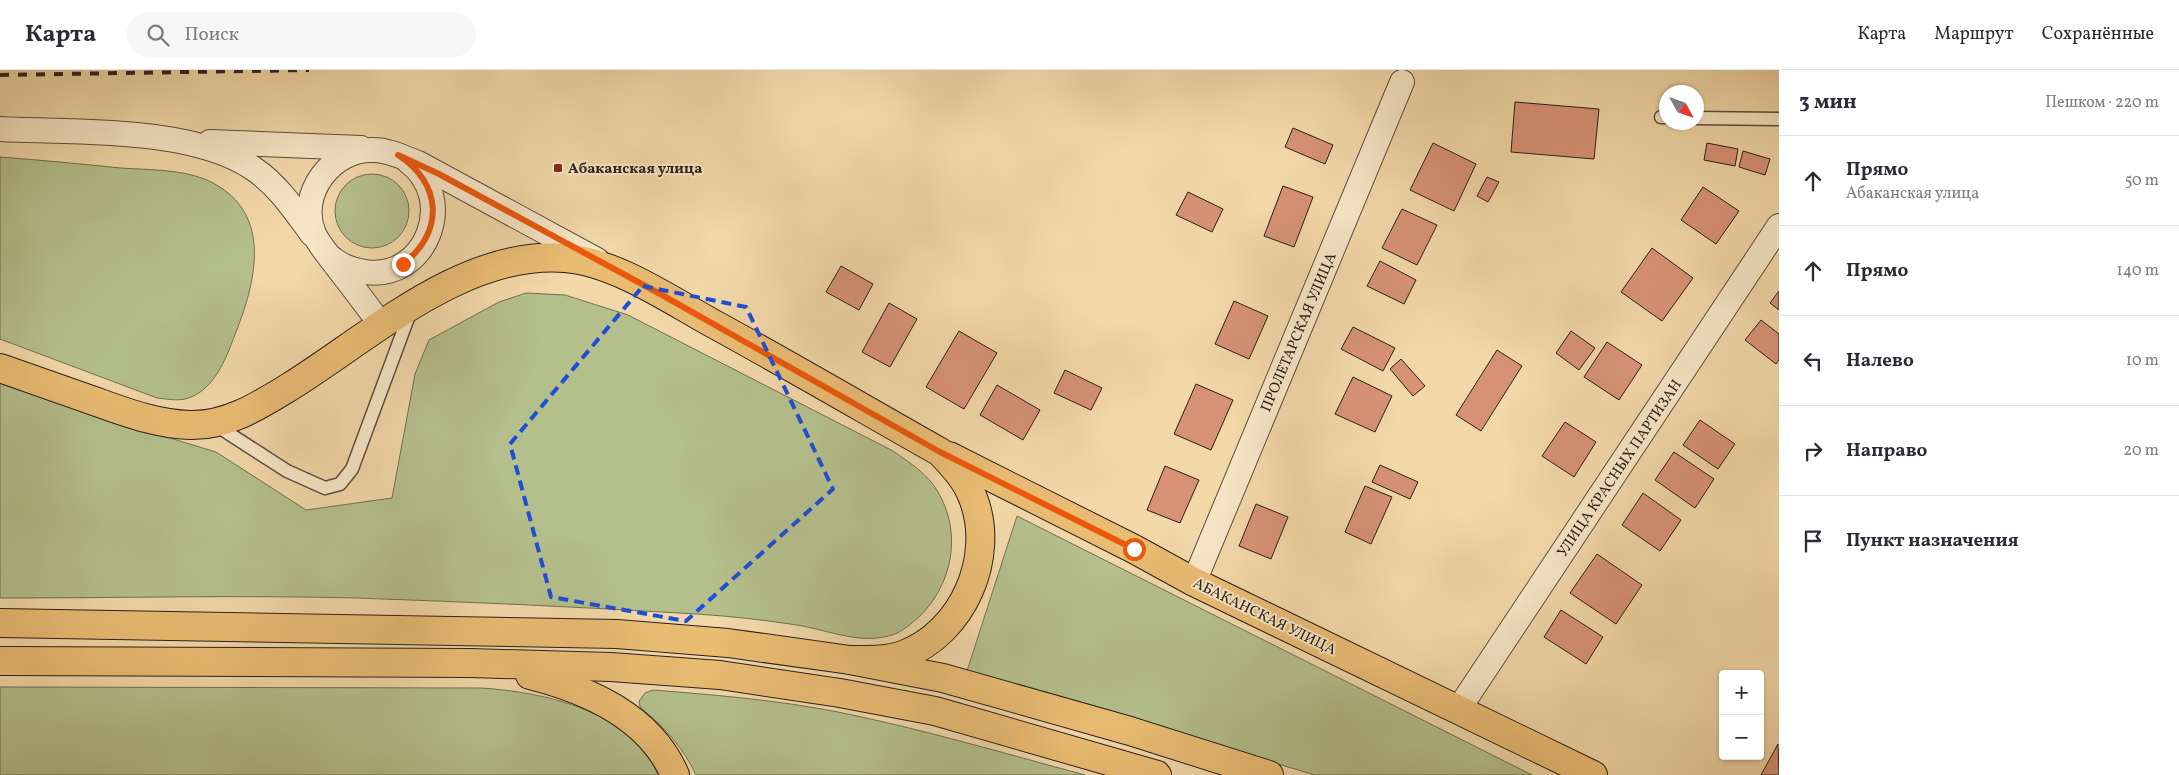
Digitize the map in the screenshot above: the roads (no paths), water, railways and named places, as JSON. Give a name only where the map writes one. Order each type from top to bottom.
[{"type":"main road","name":"АБАКАНСКАЯ УЛИЦА","points":[[0,368],[148,419],[192,425],[212,423],[230,419],[269,400],[413,305],[479,272],[510,262],[536,258],[567,258],[597,265],[662,295],[940,452],[1134,549],[1194,582],[1593,775]]},
{"type":"main road","points":[[850,660],[879,660],[901,656],[920,648],[938,635],[964,602],[973,581],[978,562],[980,539],[976,509],[973,498],[960,474],[940,452]]},
{"type":"main road","points":[[0,623],[617,634],[728,643],[850,660],[943,678],[1130,731],[1269,775]]},
{"type":"main road","points":[[0,661],[470,663],[610,667],[720,675],[840,693],[935,711],[1157,775]]},
{"type":"main road","points":[[470,663],[548,679],[575,688],[618,710],[655,741],[667,757],[675,775]]},
{"type":"street","name":"ПРОЛЕТАРСКАЯ УЛИЦА","points":[[1194,582],[1402,82]]},
{"type":"street","points":[[0,129],[142,134],[215,150],[253,168],[279,192],[382,326]]},
{"type":"street","points":[[168,140],[374,150],[398,155],[439,174],[662,295]]},
{"type":"street","points":[[374,150],[350,154],[340,158],[321,176],[315,186],[310,209],[314,232],[323,248],[347,268],[370,273],[382,272],[403,264],[421,248],[432,226],[433,202],[424,179],[413,166],[398,155]]},
{"type":"street","name":"УЛИЦА КРАСНЫХ ПАРТИЗАН","points":[[1458,710],[1779,226]]},
{"type":"lane","points":[[1704,118],[1779,118]]},
{"type":"lane","points":[[212,423],[287,471],[325,488],[340,484],[352,470],[413,305]]},
{"type":"railway","points":[[0,75],[309,70]]},
{"type":"place","name":"Абаканская улица","points":[[558,168]]}]
